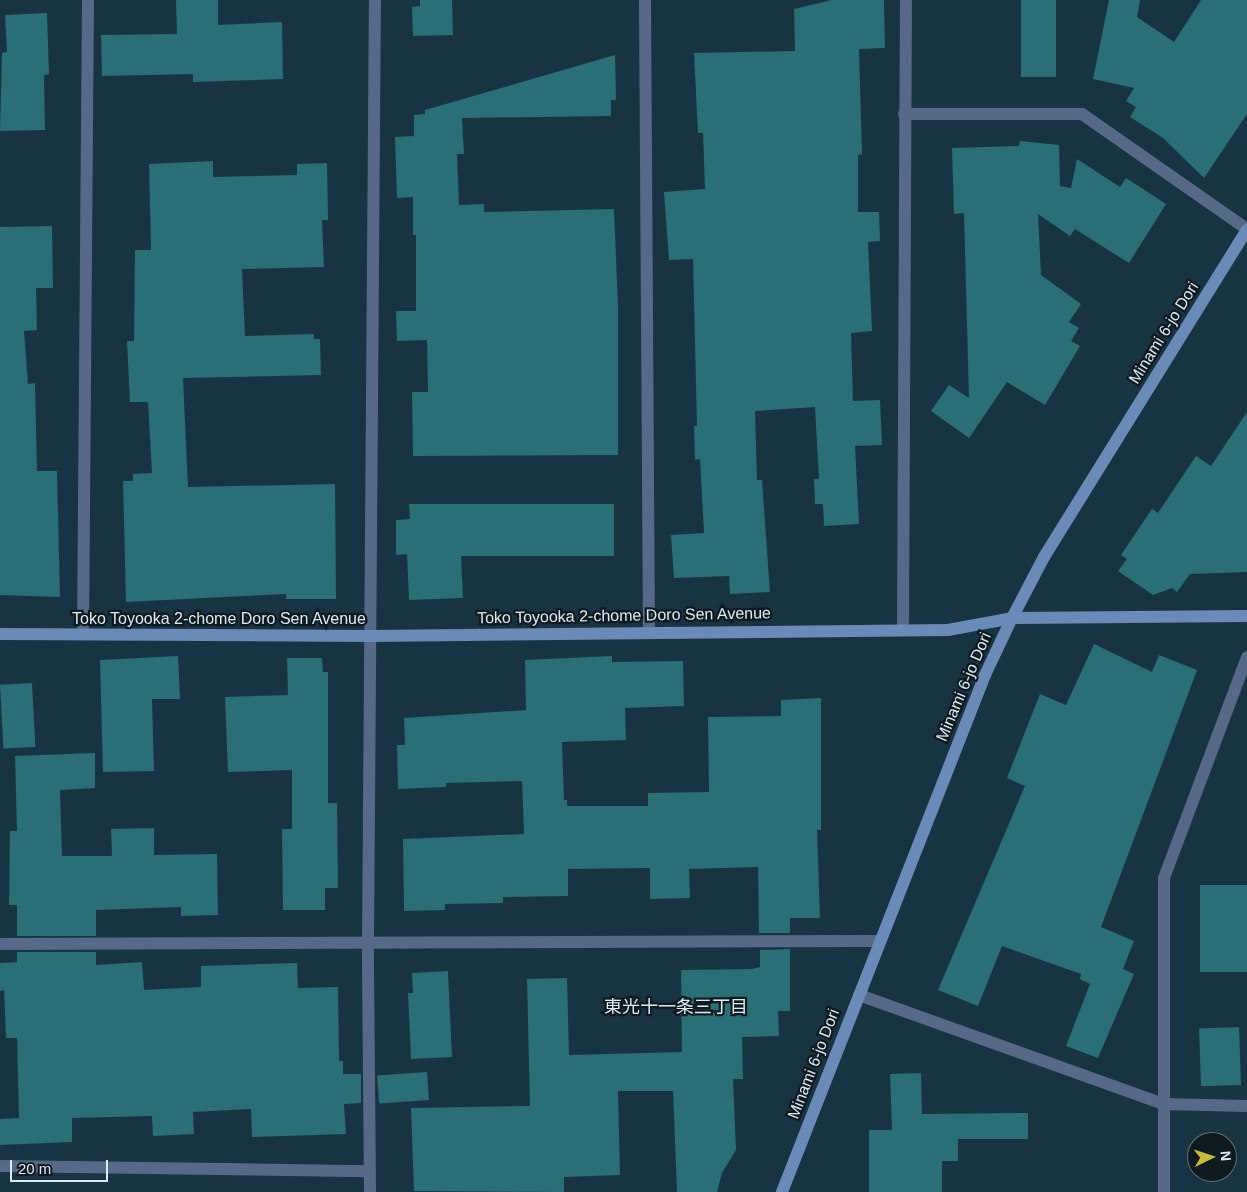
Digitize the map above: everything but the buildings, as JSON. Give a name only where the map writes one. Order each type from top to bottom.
[{"type":"street","points":[[84,634],[88,0]]},
{"type":"street","points":[[370,1192],[368,944],[375,0]]},
{"type":"street","points":[[645,0],[649,632]]},
{"type":"street","points":[[903,629],[906,0]]},
{"type":"street","points":[[904,114],[1082,114],[1247,230]]},
{"type":"street","name":"Minami 6-jo Dori","points":[[782,1192],[985,676],[1012,618],[1044,558],[1247,230]]},
{"type":"street","name":"Toko Toyooka 2-chome Doro Sen Avenue","points":[[0,634],[370,636],[948,630],[1012,618],[1247,616]]},
{"type":"street","points":[[1164,1192],[1164,878],[1247,657]]},
{"type":"street","points":[[0,944],[880,941]]},
{"type":"street","points":[[859,995],[1163,1104],[1247,1106]]},
{"type":"street","points":[[0,1166],[370,1171]]},
{"type":"district","name":"東光十一条三丁目","points":[[676,1007]]}]
